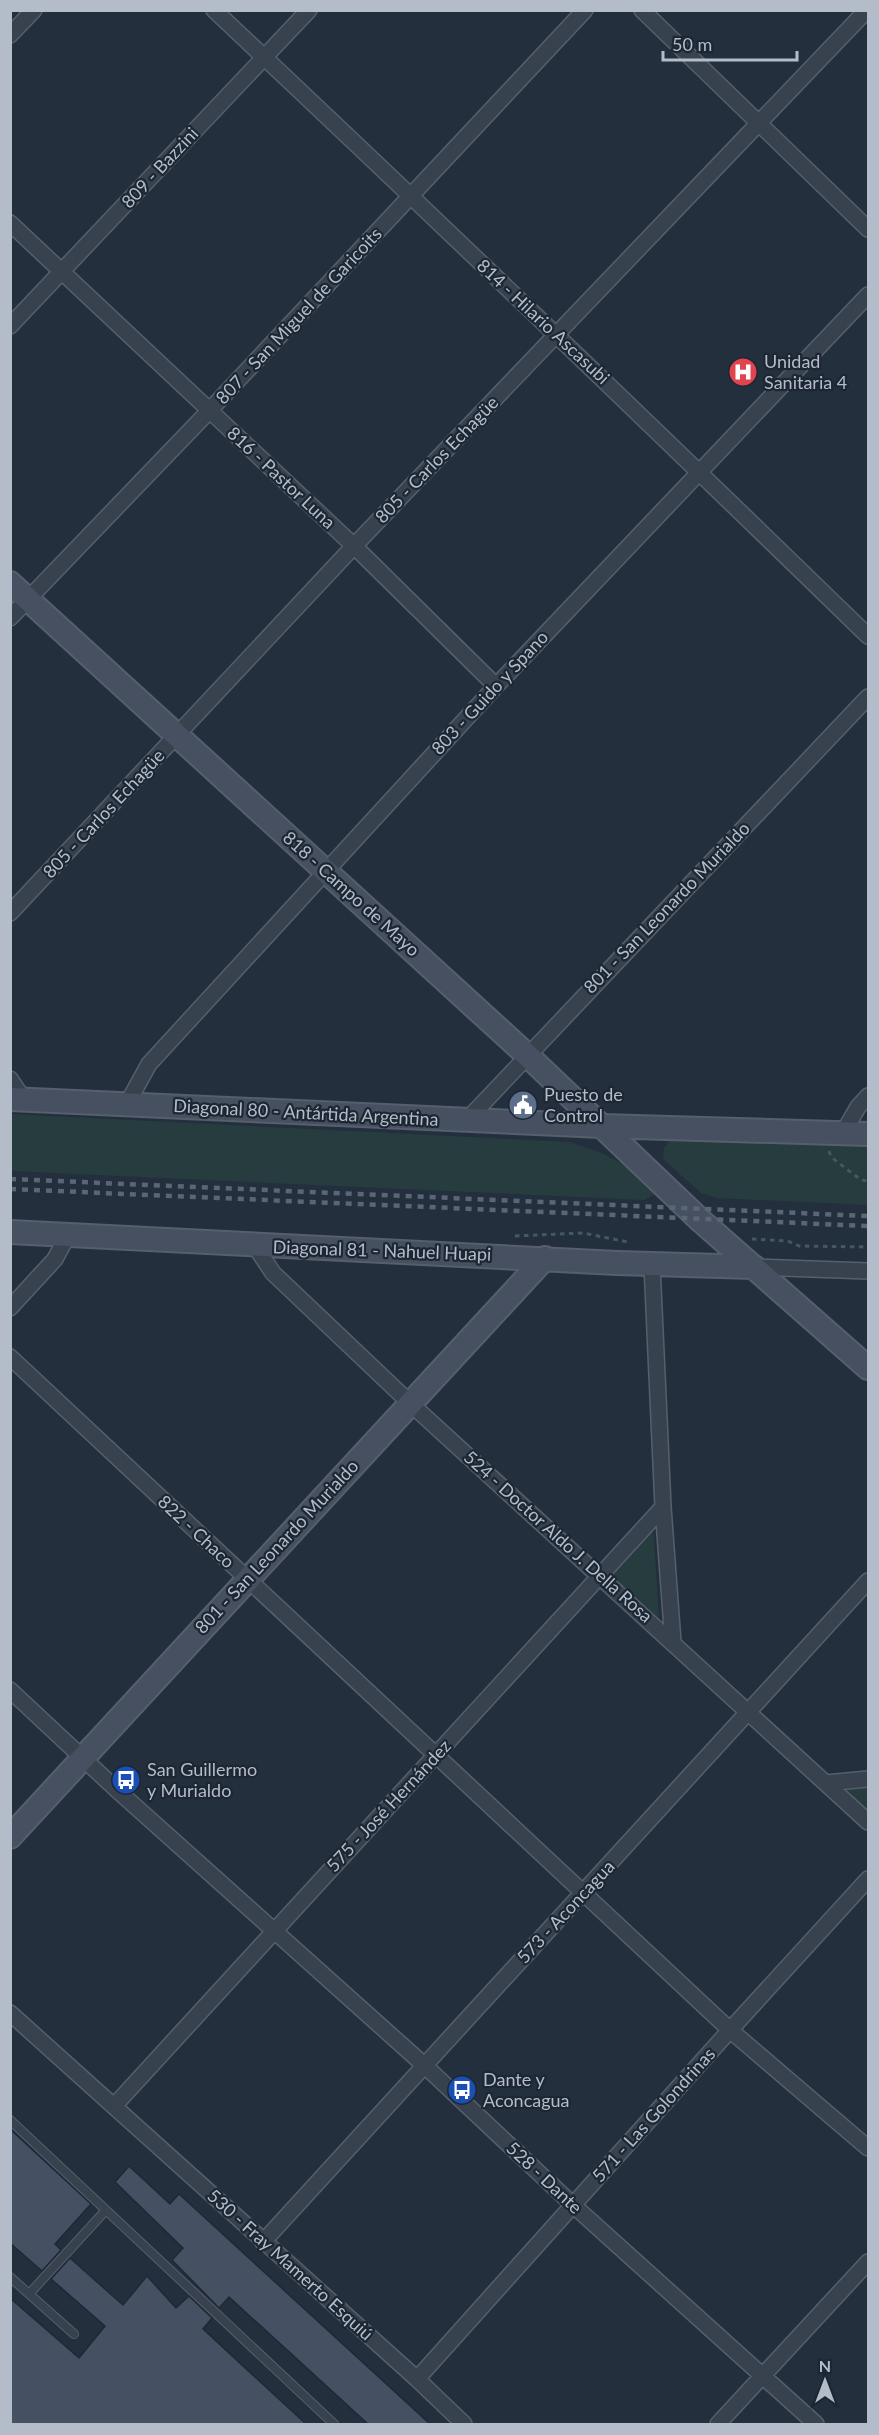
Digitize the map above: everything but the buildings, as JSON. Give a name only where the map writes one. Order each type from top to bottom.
[{"type":"street","points":[[10,35],[34,10]]},
{"type":"street","name":"814 - Hilario Ascasubi","points":[[214,10],[558,334],[868,636]]},
{"type":"street","name":"809 - Bazzini","points":[[10,326],[309,10]]},
{"type":"street","name":"807 - San Miguel de Garicoits","points":[[10,618],[411,198],[585,10]]},
{"type":"street","points":[[642,10],[757,124],[868,229]]},
{"type":"street","name":"805 - Carlos Echagüe","points":[[10,913],[354,546],[867,10]]},
{"type":"street","name":"816 - Pastor Luna","points":[[10,223],[354,546],[496,686]]},
{"type":"street","name":"803 - Guido y Spano","points":[[127,1104],[149,1064],[325,871],[496,686],[868,295]]},
{"type":"street","name":"818 - Campo de Mayo","points":[[10,583],[527,1055],[688,1209],[868,1368]]},
{"type":"street","name":"801 - San Leonardo Murialdo","points":[[467,1120],[868,697]]},
{"type":"street","points":[[10,1078],[17,1099]]},
{"type":"street","points":[[836,1141],[868,1096]]},
{"type":"street","name":"Diagonal 80 - Antártida Argentina","points":[[17,1099],[602,1126],[836,1141],[868,1134]]},
{"type":"street","name":"Diagonal 81 - Nahuel Huapi","points":[[10,1233],[652,1265],[754,1267]]},
{"type":"street","points":[[10,1308],[55,1259],[68,1235]]},
{"type":"street","name":"524 - Doctor Aldo J. Della Rosa","points":[[255,1246],[273,1273],[411,1404],[868,1822]]},
{"type":"street","name":"801 - San Leonardo Murialdo","points":[[10,1837],[545,1258]]},
{"type":"street","points":[[652,1265],[663,1507],[673,1642]]},
{"type":"street","points":[[754,1267],[868,1271]]},
{"type":"street","name":"822 - Chaco","points":[[10,1357],[435,1756],[585,1892],[730,2030],[868,2148]]},
{"type":"street","name":"575 - José Hernández","points":[[115,2105],[663,1507]]},
{"type":"street","name":"573 - Aconcagua","points":[[263,2242],[868,1581]]},
{"type":"street","name":"528 - Dante","points":[[10,1690],[117,1790],[424,2065],[573,2205],[816,2424]]},
{"type":"street","points":[[826,1783],[868,1779]]},
{"type":"street","name":"571 - Las Golondrinas","points":[[417,2379],[868,1879]]},
{"type":"street","name":"530 - Fray Mamerto Esquiú","points":[[10,2013],[115,2105],[464,2424]]},
{"type":"street","points":[[718,2424],[868,2262]]},
{"type":"lane","points":[[10,2120],[334,2424]]},
{"type":"lane","points":[[29,2294],[106,2210]]},
{"type":"lane","points":[[10,2277],[74,2334]]},
{"type":"path","points":[[836,1141],[831,1157],[861,1180],[868,1181]]},
{"type":"path","points":[[514,1236],[583,1233],[633,1242]]},
{"type":"path","points":[[719,1237],[788,1241],[799,1246],[868,1247]]},
{"type":"green space","points":[[10,1114],[570,1142],[604,1154],[621,1163],[657,1193],[644,1200],[11,1171]]},
{"type":"green space","points":[[671,1139],[868,1146],[868,1205],[717,1198],[701,1193],[663,1159],[664,1148]]},
{"type":"green space","points":[[653,1527],[659,1618],[611,1575]]},
{"type":"green space","points":[[868,1788],[868,1816],[839,1791]]},
{"type":"railway","points":[[10,1179],[868,1216]]},
{"type":"railway","points":[[10,1189],[868,1226]]},
{"type":"place","name":"Unidad Sanitaria 4","points":[[743,372]]},
{"type":"place","name":"Puesto de Control","points":[[523,1105]]},
{"type":"place","name":"San Guillermo y Murialdo","points":[[126,1780]]},
{"type":"place","name":"Dante y Aconcagua","points":[[462,2090]]}]
